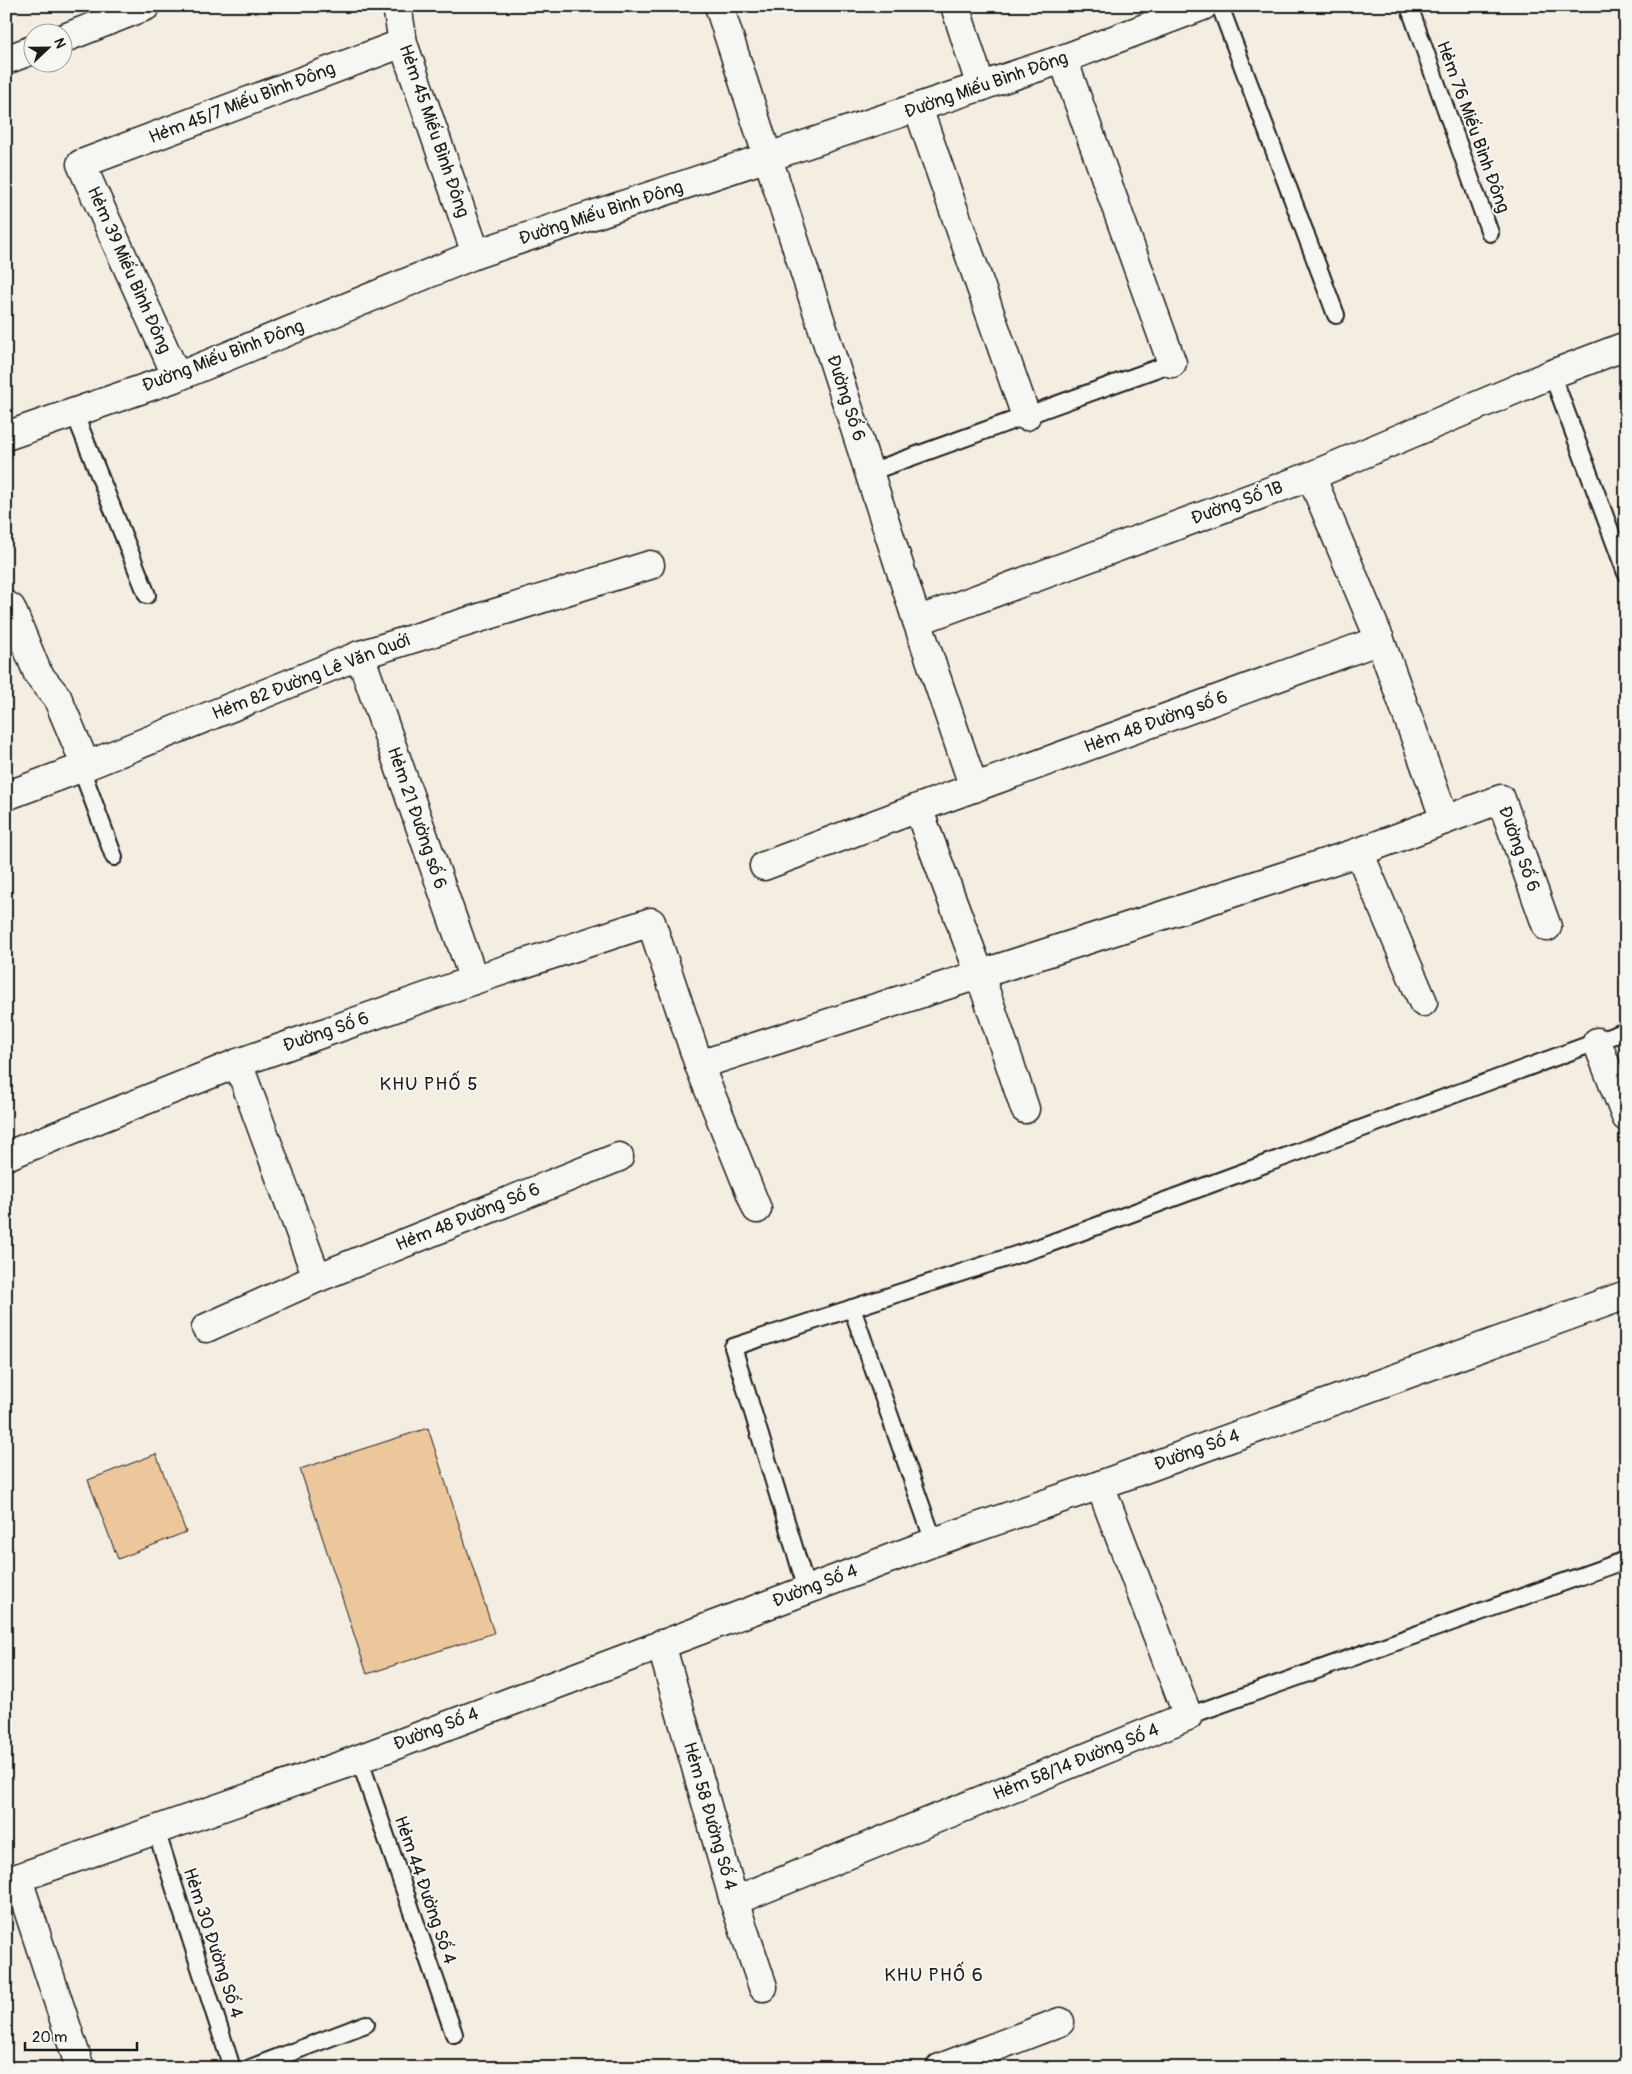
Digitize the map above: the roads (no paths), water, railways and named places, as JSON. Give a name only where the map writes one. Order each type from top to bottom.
[{"type":"street","points":[[72,33],[116,12],[146,6]]},
{"type":"street","name":"Hẻm 45 Miếu Bình Đông","points":[[397,6],[403,43],[476,254]]},
{"type":"street","name":"Đường Số 6","points":[[719,6],[917,621],[974,788]]},
{"type":"street","points":[[955,6],[981,86]]},
{"type":"street","name":"Đường Miếu Bình Đông","points":[[6,436],[177,377],[476,254],[1063,59],[1203,6]]},
{"type":"street","name":"Hẻm 45/7 Miếu Bình Đông","points":[[81,164],[403,43]]},
{"type":"street","points":[[6,60],[22,54]]},
{"type":"street","points":[[1063,59],[1172,362]]},
{"type":"street","points":[[918,108],[1026,416]]},
{"type":"street","name":"Hẻm 39 Miếu Bình Đông","points":[[81,164],[177,377]]},
{"type":"street","points":[[1552,374],[1626,346]]},
{"type":"street","name":"Đường Số 1B","points":[[917,621],[1311,476],[1552,374]]},
{"type":"street","points":[[757,1209],[699,1065],[1359,852],[1445,820],[1380,640],[1311,476]]},
{"type":"street","name":"Hẻm 82 Đường Lê Văn Quới","points":[[6,796],[84,767],[360,655],[650,565]]},
{"type":"street","points":[[6,605],[11,608],[38,674],[57,697],[84,767]]},
{"type":"street","name":"Hẻm 48 Đường số 6","points":[[764,866],[1380,640]]},
{"type":"street","name":"Hẻm 21 Đường số 6","points":[[360,655],[474,980]]},
{"type":"street","name":"Đường Số 6","points":[[1445,820],[1500,799],[1547,927]]},
{"type":"street","points":[[918,808],[980,975],[1025,1109]]},
{"type":"street","points":[[1359,852],[1423,1002]]},
{"type":"street","name":"Đường Số 6","points":[[6,1156],[238,1063],[474,980],[650,922],[699,1065]]},
{"type":"street","points":[[1597,1042],[1626,1117]]},
{"type":"street","points":[[238,1063],[317,1278]]},
{"type":"street","name":"Hẻm 48 Đường Số 6","points":[[206,1328],[317,1278],[619,1157]]},
{"type":"street","name":"Đường Số 4","points":[[12,1880],[359,1758],[934,1542],[1100,1485],[1626,1295]]},
{"type":"street","points":[[1100,1485],[1188,1716]]},
{"type":"street","name":"Hẻm 58 Đường Số 4","points":[[661,1644],[734,1900],[763,1987]]},
{"type":"street","name":"Hẻm 58/14 Đường Số 4","points":[[734,1900],[1188,1716]]},
{"type":"street","points":[[12,1880],[80,2068]]},
{"type":"street","points":[[940,2068],[1060,2022]]},
{"type":"lane","points":[[1220,6],[1336,315]]},
{"type":"lane","name":"Hẻm 76 Miếu Bình Đông","points":[[1409,6],[1490,233]]},
{"type":"lane","points":[[870,472],[1172,362]]},
{"type":"lane","points":[[1552,374],[1626,573]]},
{"type":"lane","points":[[74,412],[146,595]]},
{"type":"lane","points":[[84,767],[114,856]]},
{"type":"lane","points":[[807,1590],[733,1347],[1040,1247],[1626,1031]]},
{"type":"lane","points":[[852,1308],[934,1542]]},
{"type":"lane","points":[[1188,1716],[1626,1560]]},
{"type":"lane","name":"Hẻm 44 Đường Số 4","points":[[359,1758],[454,2034]]},
{"type":"lane","name":"Hẻm 30 Đường Số 4","points":[[156,1830],[232,2068]]},
{"type":"lane","points":[[250,2068],[366,2024]]},
{"type":"district","name":"KHU PHỐ 5","points":[[429,1084]]},
{"type":"district","name":"KHU PHỐ 6","points":[[934,1975]]}]
